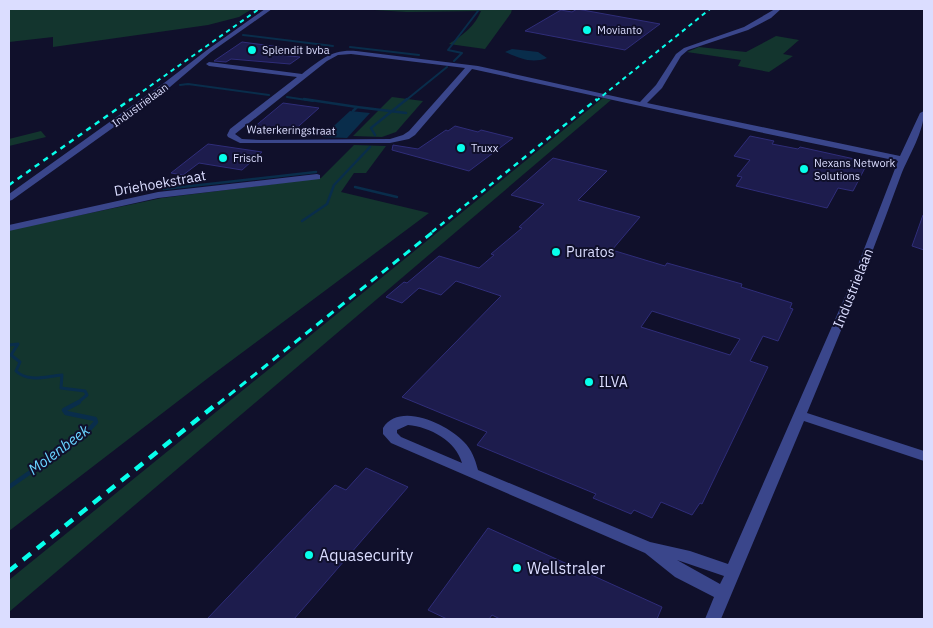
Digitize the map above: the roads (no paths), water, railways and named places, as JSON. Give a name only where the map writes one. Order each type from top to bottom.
[{"type":"street","name":"Industrielaan","points":[[9,198],[269,9]]},
{"type":"street","points":[[642,104],[660,86],[678,55],[686,49],[752,26],[778,9]]},
{"type":"street","name":"Waterkeringstraat","points":[[470,67],[412,133],[399,140],[390,142],[261,142],[234,139],[231,135],[232,130],[328,57],[342,53],[470,67],[642,104]]},
{"type":"street","points":[[208,64],[303,76]]},
{"type":"street","points":[[642,104],[903,159]]},
{"type":"street","name":"Industrielaan","points":[[714,619],[732,572],[856,283],[903,159],[924,113]]},
{"type":"street","name":"Driehoekstraat","points":[[9,228],[158,195],[317,177]]},
{"type":"street","points":[[799,415],[924,456]]},
{"type":"street","points":[[472,472],[466,454],[457,443],[439,430],[411,419],[402,420],[390,428],[390,434],[396,440],[648,548],[698,559],[732,572]]},
{"type":"street","points":[[648,548],[681,572],[724,594]]},
{"type":"water","points":[[512,49],[538,52],[547,58],[531,60],[505,52]]},
{"type":"water","points":[[350,111],[370,113],[347,138],[322,137]]},
{"type":"waterway","points":[[454,61],[462,53],[448,50],[478,11]]},
{"type":"waterway","points":[[243,35],[333,46]]},
{"type":"waterway","points":[[350,47],[419,55]]},
{"type":"waterway","points":[[405,101],[447,67]]},
{"type":"waterway","points":[[180,85],[188,84],[269,95]]},
{"type":"waterway","points":[[287,97],[313,101]]},
{"type":"waterway","points":[[304,99],[357,107]]},
{"type":"waterway","points":[[392,111],[407,99]]},
{"type":"waterway","points":[[353,111],[357,107]]},
{"type":"waterway","points":[[357,107],[392,111]]},
{"type":"waterway","points":[[375,135],[371,128],[392,111]]},
{"type":"waterway","points":[[392,111],[406,113]]},
{"type":"waterway","points":[[302,221],[327,204],[334,185],[370,147]]},
{"type":"waterway","points":[[164,189],[316,172]]},
{"type":"waterway","points":[[355,187],[397,197]]},
{"type":"waterway","name":"Molenbeek","points":[[9,345],[18,344],[11,355],[20,362],[16,371],[21,375],[32,378],[62,375],[61,388],[85,391],[87,395],[77,403]]},
{"type":"waterway","name":"Molenbeek","points":[[9,487],[85,434],[96,422],[95,419],[66,413],[64,410],[77,403]]},
{"type":"railway","points":[[129,101],[259,9]]},
{"type":"railway","points":[[596,101],[710,9]]},
{"type":"railway","points":[[9,185],[131,99]]},
{"type":"railway","points":[[432,232],[597,99]]},
{"type":"railway","points":[[218,404],[434,231]]},
{"type":"railway","points":[[9,571],[219,402]]},
{"type":"place","name":"Movianto","points":[[587,30]]},
{"type":"place","name":"Splendit bvba","points":[[252,50]]},
{"type":"place","name":"Truxx","points":[[461,148]]},
{"type":"place","name":"Frisch","points":[[223,158]]},
{"type":"place","name":"Nexans Network Solutions","points":[[804,169]]},
{"type":"place","name":"Puratos","points":[[556,252]]},
{"type":"place","name":"ILVA","points":[[589,382]]},
{"type":"place","name":"Aquasecurity","points":[[309,555]]},
{"type":"place","name":"Wellstraler","points":[[517,568]]}]
